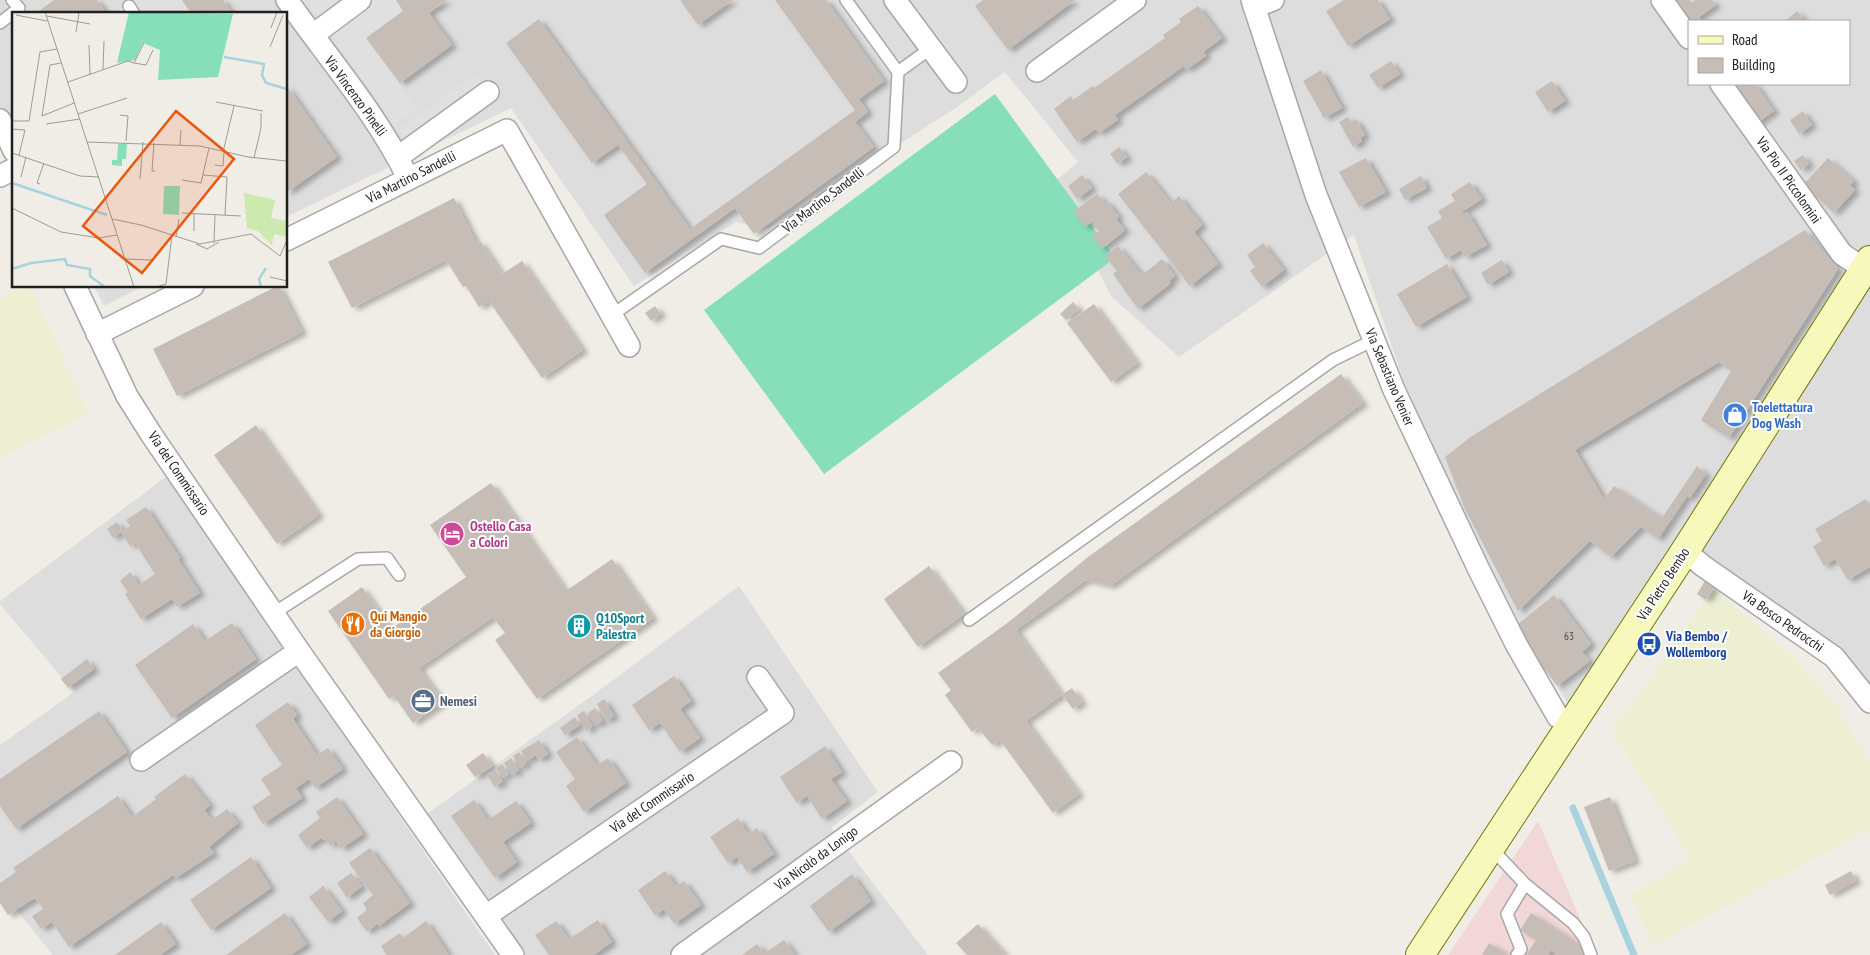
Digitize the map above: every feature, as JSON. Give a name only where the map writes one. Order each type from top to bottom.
[{"type":"main road","name":"Via Pietro Bembo","points":[[1420,955],[1685,552],[1867,264]]},
{"type":"street","name":"Via Vincenzo Pinelli","points":[[287,0],[380,128],[398,157],[408,178]]},
{"type":"street","points":[[313,35],[360,0]]},
{"type":"street","points":[[895,0],[956,82]]},
{"type":"street","points":[[1037,71],[1136,0]]},
{"type":"street","points":[[1662,0],[1688,37]]},
{"type":"street","name":"Via Sebastiano Venier","points":[[1260,2],[1313,187],[1374,340],[1430,469],[1512,636],[1558,717],[1570,725]]},
{"type":"street","name":"Via Pio II Piccolomini","points":[[1722,85],[1842,254],[1867,264]]},
{"type":"street","points":[[398,157],[488,92]]},
{"type":"street","points":[[0,120],[12,147]]},
{"type":"street","name":"Via Martino Sandelli","points":[[288,239],[507,130],[629,346]]},
{"type":"street","points":[[0,176],[12,170]]},
{"type":"street","name":"Via del Commissario","points":[[76,288],[127,396],[299,650],[513,955]]},
{"type":"street","points":[[97,334],[189,288]]},
{"type":"street","name":"Via Bosco Pedrocchi","points":[[1685,552],[1834,657],[1870,702]]},
{"type":"street","points":[[141,760],[299,650]]},
{"type":"street","name":"Via del Commissario","points":[[486,916],[782,713],[758,677]]},
{"type":"street","name":"Via Nicolò da Lonigo","points":[[682,955],[951,762]]},
{"type":"lane","points":[[12,0],[19,8],[14,12]]},
{"type":"lane","points":[[846,0],[898,72],[930,48]]},
{"type":"lane","points":[[0,23],[12,14]]},
{"type":"lane","name":"Via Martino Sandelli","points":[[612,315],[721,239],[759,248],[894,147],[898,72]]},
{"type":"lane","points":[[970,620],[1333,360],[1374,340]]},
{"type":"lane","points":[[274,613],[358,559],[387,558],[400,575]]},
{"type":"lane","points":[[1490,847],[1525,884],[1573,923],[1584,937],[1591,955]]},
{"type":"lane","points":[[1517,955],[1520,949],[1507,914],[1525,884]]},
{"type":"shaded area","points":[[0,0],[1870,0],[1870,701],[1688,542],[1575,715],[1528,639],[1483,559],[1404,382],[1354,235],[1179,357],[1111,296],[1054,182],[1078,162],[1005,72],[954,109],[768,229],[736,222],[634,286],[511,108],[288,216],[288,12],[12,12],[12,134],[0,109]]},
{"type":"shaded area","points":[[133,0],[180,0],[189,12],[117,12]]},
{"type":"shaded area","points":[[306,0],[396,0],[403,11],[367,38],[417,108],[395,124]]},
{"type":"shaded area","points":[[476,74],[488,92],[412,146],[399,129]]},
{"type":"shaded area","points":[[95,288],[140,288],[104,306]]},
{"type":"shaded area","points":[[166,477],[495,955],[53,955],[0,890],[0,745],[74,692],[0,604],[0,601]]},
{"type":"shaded area","points":[[739,586],[878,792],[831,828],[928,955],[525,955],[424,816],[593,695]]},
{"type":"shaded area","points":[[1538,821],[1596,955],[1448,955]]},
{"type":"green space","points":[[995,94],[1115,258],[824,474],[704,310]]},
{"type":"green space","points":[[22,288],[32,288],[89,414],[0,458],[0,299]]},
{"type":"green space","points":[[1714,589],[1792,655],[1835,703],[1870,762],[1870,829],[1652,946],[1631,895],[1690,858],[1612,731]]},
{"type":"building","points":[[54,0],[97,0],[106,12],[38,12]]},
{"type":"building","points":[[182,0],[223,0],[232,12],[191,12]]},
{"type":"building","points":[[396,0],[447,0],[429,13],[452,45],[400,83],[366,38],[403,11]]},
{"type":"building","points":[[680,0],[733,0],[698,25]]},
{"type":"building","points":[[775,0],[826,0],[884,81],[859,99],[868,112],[855,122],[874,147],[754,234],[735,208],[645,273],[604,215],[647,184],[618,145],[592,163],[506,43],[539,19],[690,229],[855,110]]},
{"type":"building","points":[[983,0],[1075,0],[1008,50],[975,6]]},
{"type":"building","points":[[1344,0],[1378,0],[1390,19],[1348,46],[1326,11]]},
{"type":"building","points":[[1669,0],[1689,0],[1692,3],[1696,0],[1712,0],[1716,5],[1699,17],[1701,20],[1688,20]]},
{"type":"building","points":[[1198,6],[1222,38],[1203,52],[1206,56],[1186,70],[1184,66],[1115,115],[1118,120],[1099,133],[1096,129],[1077,142],[1054,109],[1071,96],[1073,100],[1093,86],[1094,88],[1165,38],[1163,35],[1181,22],[1179,19]]},
{"type":"building","points":[[1797,11],[1803,18],[1800,20],[1786,20]]},
{"type":"building","points":[[1391,61],[1400,74],[1378,88],[1369,75]]},
{"type":"building","points":[[1321,70],[1342,108],[1324,118],[1303,81]]},
{"type":"building","points":[[1552,81],[1565,101],[1548,112],[1535,92]]},
{"type":"building","points":[[1730,85],[1756,85],[1774,111],[1753,126]]},
{"type":"building","points":[[288,88],[337,157],[288,192]]},
{"type":"building","points":[[1803,111],[1812,125],[1799,134],[1790,120]]},
{"type":"building","points":[[1348,117],[1351,122],[1356,119],[1365,135],[1360,138],[1362,141],[1353,147],[1339,122]]},
{"type":"building","points":[[1119,147],[1127,157],[1118,164],[1110,154]]},
{"type":"building","points":[[1803,155],[1809,164],[1801,170],[1794,161]]},
{"type":"building","points":[[1366,158],[1386,192],[1359,207],[1339,172]]},
{"type":"building","points":[[1828,158],[1854,181],[1850,185],[1855,190],[1834,213],[1803,185]]},
{"type":"building","points":[[1146,172],[1171,203],[1179,196],[1202,225],[1194,232],[1218,264],[1190,286],[1118,194]]},
{"type":"building","points":[[1082,175],[1092,188],[1077,199],[1068,186]]},
{"type":"building","points":[[1421,176],[1427,188],[1405,200],[1399,189]]},
{"type":"building","points":[[1470,182],[1482,199],[1462,212],[1463,214],[1467,212],[1487,245],[1465,257],[1461,250],[1446,259],[1427,227],[1442,218],[1438,211],[1455,201],[1451,194]]},
{"type":"building","points":[[1097,194],[1105,203],[1107,201],[1119,217],[1116,219],[1125,230],[1102,249],[1092,236],[1099,231],[1092,222],[1085,227],[1073,212]]},
{"type":"building","points":[[454,198],[477,244],[480,241],[502,274],[522,261],[583,350],[542,378],[489,301],[479,307],[466,286],[463,287],[446,260],[352,308],[328,262]]},
{"type":"building","points":[[1805,230],[1838,269],[1729,438],[1701,420],[1731,371],[1719,362],[1575,450],[1604,499],[1614,486],[1662,518],[1697,466],[1706,474],[1690,498],[1687,496],[1658,539],[1641,527],[1611,557],[1590,541],[1518,611],[1465,509],[1445,457],[1472,436]]},
{"type":"building","points":[[1263,243],[1284,270],[1262,287],[1250,271],[1255,267],[1247,255]]},
{"type":"building","points":[[1118,246],[1142,275],[1162,259],[1175,276],[1169,281],[1171,283],[1138,309],[1113,274],[1117,271],[1105,256]]},
{"type":"building","points":[[1502,260],[1509,272],[1488,285],[1481,273]]},
{"type":"building","points":[[1447,264],[1467,297],[1416,327],[1397,294]]},
{"type":"building","points":[[273,288],[280,288],[302,332],[177,396],[153,349]]},
{"type":"building","points":[[1073,302],[1079,309],[1066,320],[1060,314]]},
{"type":"building","points":[[1094,304],[1137,363],[1111,382],[1067,323]]},
{"type":"building","points":[[655,306],[661,314],[651,321],[645,313]]},
{"type":"building","points":[[1341,374],[1363,403],[1110,586],[1086,580],[1016,630],[1062,695],[1026,721],[1079,794],[1053,813],[1000,740],[992,745],[978,728],[972,732],[945,695],[951,690],[938,673],[1010,621],[1088,557]]},
{"type":"building","points":[[256,425],[319,515],[277,544],[214,455]]},
{"type":"building","points":[[491,483],[566,591],[612,559],[653,618],[537,699],[495,640],[505,633],[493,617],[419,668],[443,702],[413,723],[394,696],[389,699],[328,611],[362,587],[391,629],[466,577],[430,525]]},
{"type":"building","points":[[1866,499],[1870,507],[1870,567],[1848,580],[1835,559],[1824,566],[1813,546],[1822,541],[1815,529]]},
{"type":"building","points":[[146,507],[180,558],[178,559],[200,593],[177,607],[172,599],[141,619],[125,594],[128,592],[120,581],[130,572],[139,585],[155,574],[135,543],[130,546],[121,532],[113,538],[107,529],[117,522],[123,531],[130,526],[126,520]]},
{"type":"building","points":[[929,566],[964,614],[918,647],[884,599]]},
{"type":"building","points":[[1705,581],[1714,588],[1706,600],[1697,594]]},
{"type":"building","points":[[1554,595],[1591,644],[1582,652],[1590,661],[1557,686],[1530,650],[1518,624]]},
{"type":"building","points":[[232,623],[256,659],[172,718],[135,665],[193,624],[205,641]]},
{"type":"building","points":[[87,659],[94,669],[68,688],[61,679]]},
{"type":"building","points":[[674,676],[691,701],[680,709],[700,738],[680,752],[660,723],[649,730],[632,705]]},
{"type":"building","points":[[1072,688],[1082,702],[1073,709],[1062,695]]},
{"type":"building","points":[[604,699],[614,716],[606,721],[597,704]]},
{"type":"building","points":[[288,702],[297,715],[293,719],[317,755],[328,748],[343,769],[315,788],[309,779],[296,788],[302,798],[263,824],[252,807],[271,794],[261,779],[282,765],[255,725]]},
{"type":"building","points":[[595,708],[603,721],[595,725],[588,713]]},
{"type":"building","points":[[99,711],[127,752],[16,829],[0,806],[0,779]]},
{"type":"building","points":[[584,711],[593,726],[586,731],[577,715]]},
{"type":"building","points":[[575,717],[580,725],[565,735],[560,728]]},
{"type":"building","points":[[577,737],[597,765],[608,758],[626,783],[584,812],[566,786],[575,779],[556,752]]},
{"type":"building","points":[[539,740],[548,754],[539,760],[536,755],[527,761],[521,751]]},
{"type":"building","points":[[825,746],[842,772],[831,779],[847,801],[822,819],[807,796],[797,803],[780,777]]},
{"type":"building","points":[[519,752],[527,763],[520,768],[513,756]]},
{"type":"building","points":[[483,753],[492,766],[475,777],[466,765]]},
{"type":"building","points":[[511,758],[519,770],[512,775],[504,763]]},
{"type":"building","points":[[502,764],[509,774],[503,778],[496,768]]},
{"type":"building","points":[[495,770],[503,781],[495,787],[487,775]]},
{"type":"building","points":[[185,774],[210,805],[204,810],[212,820],[227,809],[238,823],[209,847],[214,853],[176,878],[173,875],[69,947],[52,922],[41,929],[32,916],[43,909],[35,898],[8,915],[0,903],[0,883],[16,872],[13,868],[118,796],[132,817],[156,799],[154,797]]},
{"type":"building","points":[[337,797],[363,834],[341,849],[336,841],[330,846],[326,839],[323,840],[321,838],[307,848],[298,835],[320,818],[316,812]]},
{"type":"building","points":[[1610,797],[1635,861],[1609,871],[1584,807]]},
{"type":"building","points":[[474,800],[488,820],[516,801],[531,823],[503,842],[517,862],[495,878],[451,816]]},
{"type":"building","points":[[738,818],[748,834],[757,828],[774,854],[747,872],[737,857],[728,863],[710,837]]},
{"type":"building","points":[[370,848],[410,903],[379,926],[377,924],[367,932],[357,918],[367,910],[363,903],[373,895],[349,863]]},
{"type":"building","points":[[251,857],[271,888],[211,930],[190,900]]},
{"type":"building","points":[[665,871],[676,886],[684,881],[701,905],[674,924],[664,909],[655,916],[638,890]]},
{"type":"building","points":[[1851,871],[1856,881],[1830,895],[1825,885]]},
{"type":"building","points":[[351,873],[362,886],[347,898],[337,883]]},
{"type":"building","points":[[852,874],[871,901],[829,932],[810,906]]},
{"type":"building","points":[[323,886],[342,911],[328,922],[309,897]]},
{"type":"building","points":[[285,913],[307,944],[291,955],[226,955]]},
{"type":"building","points":[[1531,913],[1586,949],[1582,955],[1558,955],[1551,950],[1548,955],[1526,955],[1536,940],[1520,930]]},
{"type":"building","points":[[598,920],[612,942],[594,955],[549,955],[535,935],[556,921],[569,939]]},
{"type":"building","points":[[426,921],[449,955],[387,955],[381,946],[400,933],[403,938]]},
{"type":"building","points":[[161,922],[176,944],[160,955],[115,955]]},
{"type":"building","points":[[978,924],[1006,955],[967,955],[956,943]]},
{"type":"building","points":[[784,940],[795,955],[742,955],[757,944],[765,953]]},
{"type":"building","points":[[1489,943],[1508,955],[1482,955]]},
{"type":"waterway","points":[[1573,808],[1634,955]]},
{"type":"place","name":"Toelettatura Dog Wash","points":[[1735,415]]},
{"type":"place","name":"Ostello Casa a Colori","points":[[452,534]]},
{"type":"place","name":"Qui Mangio da Giorgio","points":[[353,624]]},
{"type":"place","name":"Q10Sport Palestra","points":[[579,626]]},
{"type":"place","name":"Via Bembo / Wollemborg","points":[[1649,644]]},
{"type":"place","name":"Nemesi","points":[[423,701]]}]
